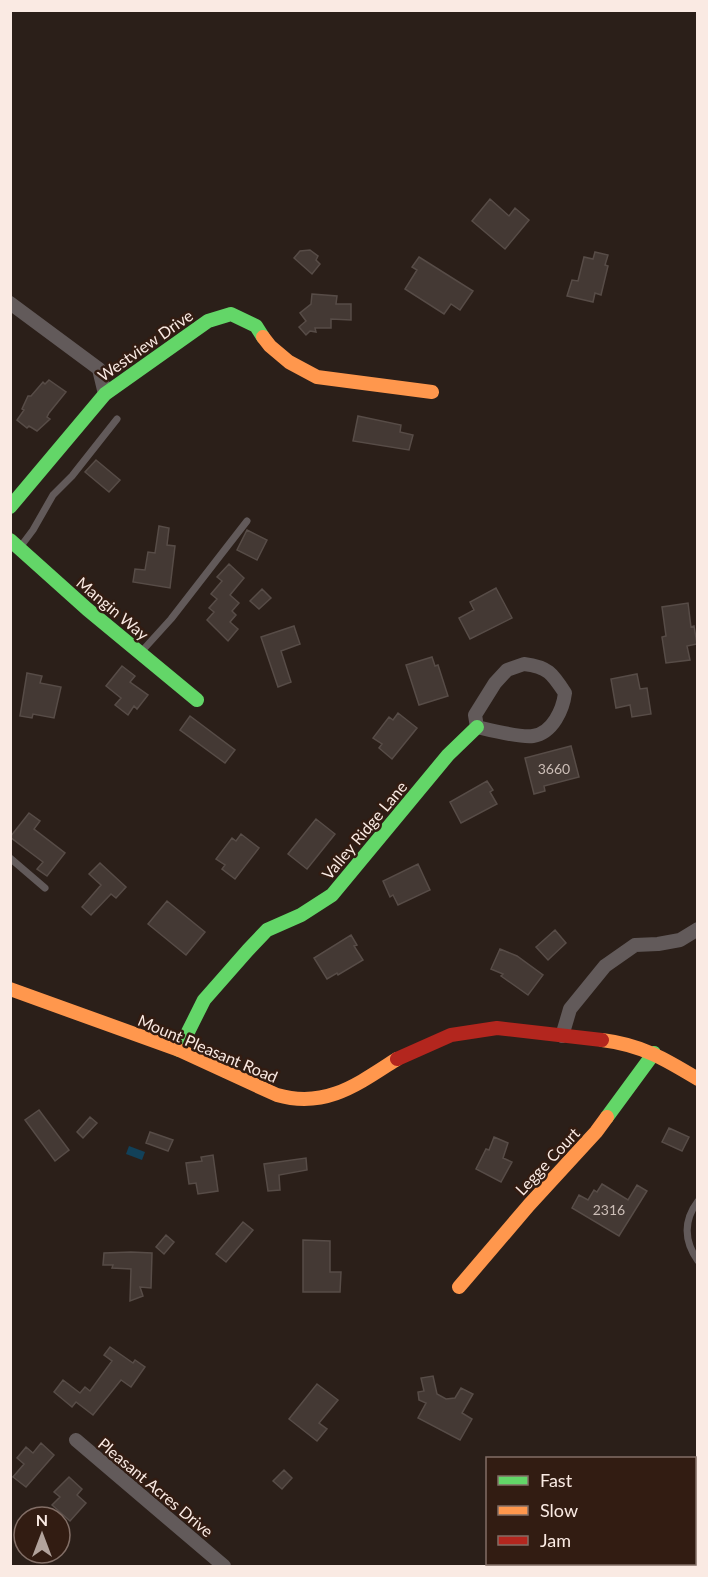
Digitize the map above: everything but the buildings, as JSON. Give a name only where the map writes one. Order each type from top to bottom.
[{"type":"street","points":[[10,303],[99,369],[105,394]]},
{"type":"street","name":"Westview Drive","points":[[10,507],[105,394],[208,321],[231,314],[256,326],[270,346],[289,362],[317,377],[432,392]]},
{"type":"street","name":"Mangin Way","points":[[15,544],[87,609],[197,700]]},
{"type":"street","points":[[524,664],[541,666],[555,678],[566,693],[562,710],[550,726],[534,736],[477,727],[475,715],[495,683],[507,670],[524,664]]},
{"type":"street","name":"Valley Ridge Lane","points":[[179,1050],[204,1000],[248,950],[267,930],[302,915],[332,895],[448,755],[477,727]]},
{"type":"street","points":[[562,1036],[570,1009],[605,966],[635,945],[680,940],[698,930]]},
{"type":"street","name":"Mount Pleasant Road","points":[[10,989],[179,1050],[277,1095],[291,1099],[319,1099],[350,1089],[403,1055],[451,1035],[497,1028],[616,1042],[654,1053],[698,1079]]},
{"type":"street","name":"Legge Court","points":[[459,1287],[529,1205],[596,1132],[654,1053]]},
{"type":"street","name":"Pleasant Acres Drive","points":[[76,1440],[216,1564]]},
{"type":"lane","points":[[15,544],[33,531],[53,495],[72,476],[117,420]]},
{"type":"lane","points":[[140,653],[171,619],[247,521]]},
{"type":"lane","points":[[10,858],[45,888]]},
{"type":"lane","points":[[698,1201],[689,1215],[686,1234],[698,1261]]},
{"type":"water","points":[[129,1146],[145,1152],[142,1160],[126,1154]]},
{"type":"traffic: fast","points":[[10,507],[105,394],[208,321],[231,314],[256,326],[263,337]]},
{"type":"traffic: fast","points":[[10,540],[87,609],[197,700]]},
{"type":"traffic: fast","points":[[179,1050],[204,1000],[248,950],[267,930],[301,915],[332,895],[448,755],[477,727]]},
{"type":"traffic: fast","points":[[607,1117],[654,1053]]},
{"type":"traffic: slow","points":[[263,337],[289,362],[317,377],[432,392]]},
{"type":"traffic: slow","points":[[10,989],[179,1050],[277,1095],[311,1099],[341,1092],[397,1059]]},
{"type":"traffic: slow","points":[[602,1040],[641,1049],[698,1079]]},
{"type":"traffic: slow","points":[[459,1287],[607,1117]]},
{"type":"traffic: jam","points":[[397,1059],[451,1035],[497,1028],[602,1040]]}]
